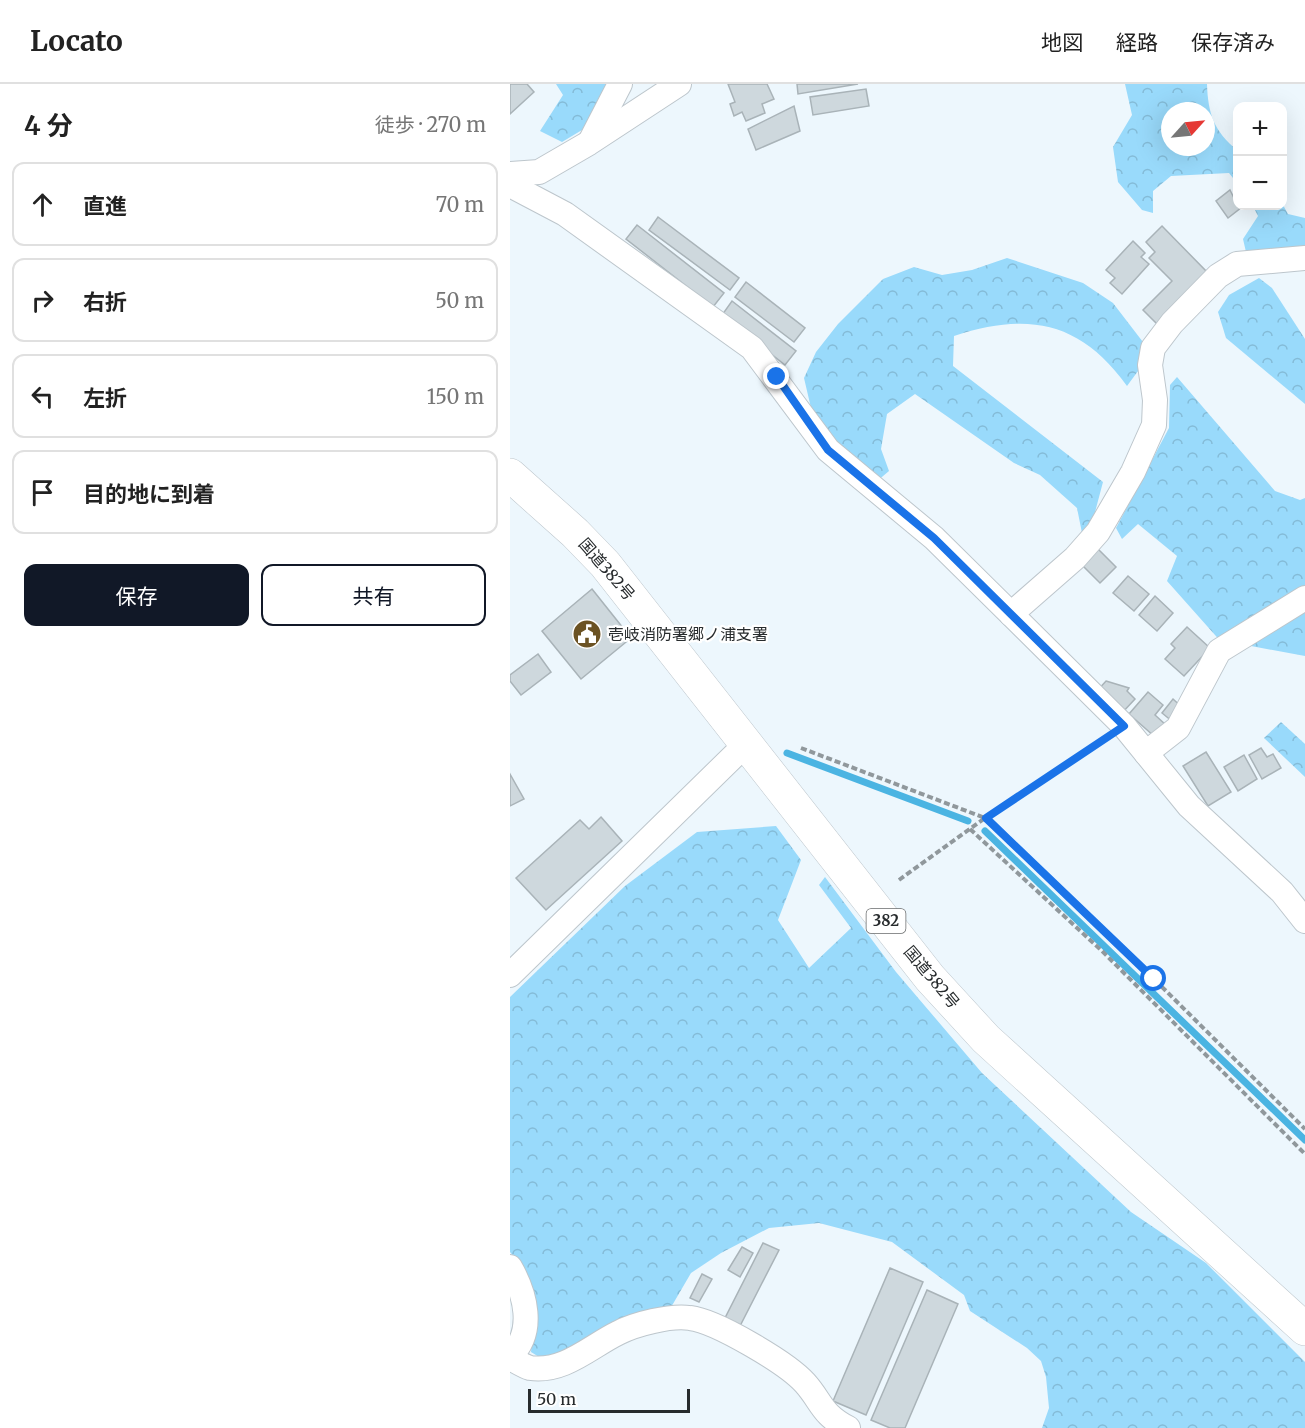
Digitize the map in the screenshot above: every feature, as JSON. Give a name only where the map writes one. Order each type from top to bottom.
[{"type":"highway","name":"国道382号","points":[[510,475],[575,533],[604,564],[930,978],[986,1039],[1305,1329]]},
{"type":"street","points":[[589,143],[620,84]]},
{"type":"street","points":[[510,174],[539,172],[589,143],[679,84]]},
{"type":"street","points":[[510,185],[565,214],[752,348],[828,450],[934,538],[1011,614],[1124,726],[1189,806],[1282,892],[1305,921]]},
{"type":"street","points":[[1011,614],[1075,558],[1098,532],[1133,472],[1154,425],[1155,400],[1150,365],[1153,348],[1172,323],[1218,276],[1237,264],[1305,258]]},
{"type":"street","points":[[1146,753],[1178,728],[1219,651],[1305,598]]},
{"type":"street","points":[[510,975],[746,744]]},
{"type":"street","points":[[510,1267],[520,1284],[527,1312],[519,1347],[510,1357],[528,1367],[550,1366],[571,1361],[619,1332],[644,1323],[688,1317],[711,1323],[787,1367],[805,1383],[823,1411],[848,1428]]},
{"type":"path","points":[[899,880],[986,818],[1124,726]]},
{"type":"path","points":[[801,748],[986,818],[1305,1129]]},
{"type":"path","points":[[970,829],[1102,951],[1305,1154]]},
{"type":"green space","points":[[556,84],[611,84],[587,127],[562,142],[540,131],[563,95]]},
{"type":"green space","points":[[1125,84],[1207,84],[1209,102],[1161,102],[1161,156],[1215,156],[1215,123],[1233,146],[1233,178],[1229,173],[1171,176],[1153,191],[1153,213],[1142,210],[1118,182],[1113,147],[1132,115]]},
{"type":"green space","points":[[1255,210],[1286,210],[1288,214],[1305,218],[1305,248],[1246,252],[1243,239],[1258,216]]},
{"type":"green space","points":[[1007,258],[1083,283],[1113,303],[1146,346],[1141,367],[1127,386],[1091,347],[1071,335],[1051,328],[1029,324],[1006,325],[954,336],[953,366],[1103,482],[1094,516],[1082,533],[1077,508],[1040,475],[1014,463],[915,394],[887,414],[881,449],[889,471],[876,482],[831,441],[811,408],[804,378],[816,352],[838,324],[883,279],[914,267],[942,275],[972,270]]},
{"type":"green space","points":[[1259,278],[1272,288],[1305,339],[1305,404],[1226,338],[1218,312],[1229,295]]},
{"type":"green space","points":[[1177,377],[1275,491],[1300,500],[1305,498],[1305,656],[1251,646],[1231,653],[1167,581],[1177,556],[1138,524],[1122,539],[1116,528],[1169,428],[1170,385]]},
{"type":"green space","points":[[1281,722],[1305,744],[1305,777],[1264,738]]},
{"type":"green space","points":[[776,826],[801,860],[778,920],[809,968],[851,928],[819,885],[825,877],[896,972],[982,1073],[1131,1212],[1206,1263],[1305,1362],[1305,1428],[1042,1428],[1049,1408],[1046,1377],[1041,1361],[1027,1348],[970,1311],[964,1295],[892,1242],[819,1223],[769,1228],[721,1253],[691,1273],[670,1309],[564,1355],[544,1360],[531,1352],[533,1332],[524,1270],[510,1252],[510,997],[625,886],[697,832]]},
{"type":"building","points":[[510,84],[527,84],[534,92],[510,114]]},
{"type":"building","points":[[728,84],[767,84],[774,99],[762,104],[765,113],[746,121],[742,112],[734,116],[730,104],[735,102]]},
{"type":"building","points":[[797,84],[858,84],[798,94]]},
{"type":"building","points":[[866,89],[869,106],[813,115],[810,97]]},
{"type":"building","points":[[794,106],[800,131],[756,150],[748,129]]},
{"type":"building","points":[[1230,190],[1233,196],[1233,210],[1238,210],[1228,218],[1216,201]]},
{"type":"building","points":[[658,217],[739,278],[730,290],[649,230]]},
{"type":"building","points":[[637,225],[724,293],[713,307],[626,239]]},
{"type":"building","points":[[1162,226],[1209,274],[1157,324],[1143,310],[1172,281],[1149,258],[1155,252],[1146,242]]},
{"type":"building","points":[[1133,241],[1145,253],[1141,257],[1149,264],[1122,294],[1110,283],[1115,278],[1106,270]]},
{"type":"building","points":[[746,282],[805,328],[794,342],[735,297]]},
{"type":"building","points":[[732,301],[796,351],[785,365],[722,315]]},
{"type":"building","points":[[1098,549],[1116,567],[1100,583],[1082,565]]},
{"type":"building","points":[[1128,576],[1149,594],[1134,611],[1113,593]]},
{"type":"building","name":"壱岐消防署郷ノ浦支署","points":[[592,589],[631,638],[581,679],[542,631]]},
{"type":"building","points":[[1155,596],[1173,613],[1157,631],[1139,615]]},
{"type":"building","points":[[1187,627],[1210,648],[1184,676],[1165,659],[1175,648],[1171,644]]},
{"type":"building","points":[[538,654],[551,672],[521,695],[510,681],[510,675]]},
{"type":"building","points":[[1106,681],[1129,688],[1127,691],[1135,699],[1121,714],[1096,692]]},
{"type":"building","points":[[1148,692],[1163,705],[1155,715],[1166,725],[1155,737],[1129,714]]},
{"type":"building","points":[[1173,699],[1184,709],[1173,722],[1162,713]]},
{"type":"building","points":[[1261,748],[1267,757],[1273,754],[1281,768],[1262,779],[1249,755]]},
{"type":"building","points":[[1206,752],[1231,792],[1208,806],[1183,766]]},
{"type":"building","points":[[1244,755],[1257,779],[1238,791],[1224,767]]},
{"type":"building","points":[[510,774],[524,799],[510,806]]},
{"type":"building","points":[[601,817],[622,841],[546,910],[516,878],[580,820],[589,829]]},
{"type":"building","points":[[763,1243],[779,1250],[740,1326],[725,1318]]},
{"type":"building","points":[[742,1247],[753,1253],[740,1277],[728,1270]]},
{"type":"building","points":[[890,1268],[923,1282],[866,1415],[833,1401]]},
{"type":"building","points":[[702,1274],[712,1279],[699,1302],[690,1298]]},
{"type":"building","points":[[927,1290],[958,1304],[905,1428],[890,1428],[871,1420]]},
{"type":"waterway","points":[[787,753],[968,821]]},
{"type":"waterway","points":[[985,831],[1305,1140]]},
{"type":"place","name":"壱岐消防署郷ノ浦支署","points":[[587,634]]},
{"type":"route","points":[[777,377],[790,399],[828,450],[934,538],[1124,726],[986,818],[1154,979]]}]
